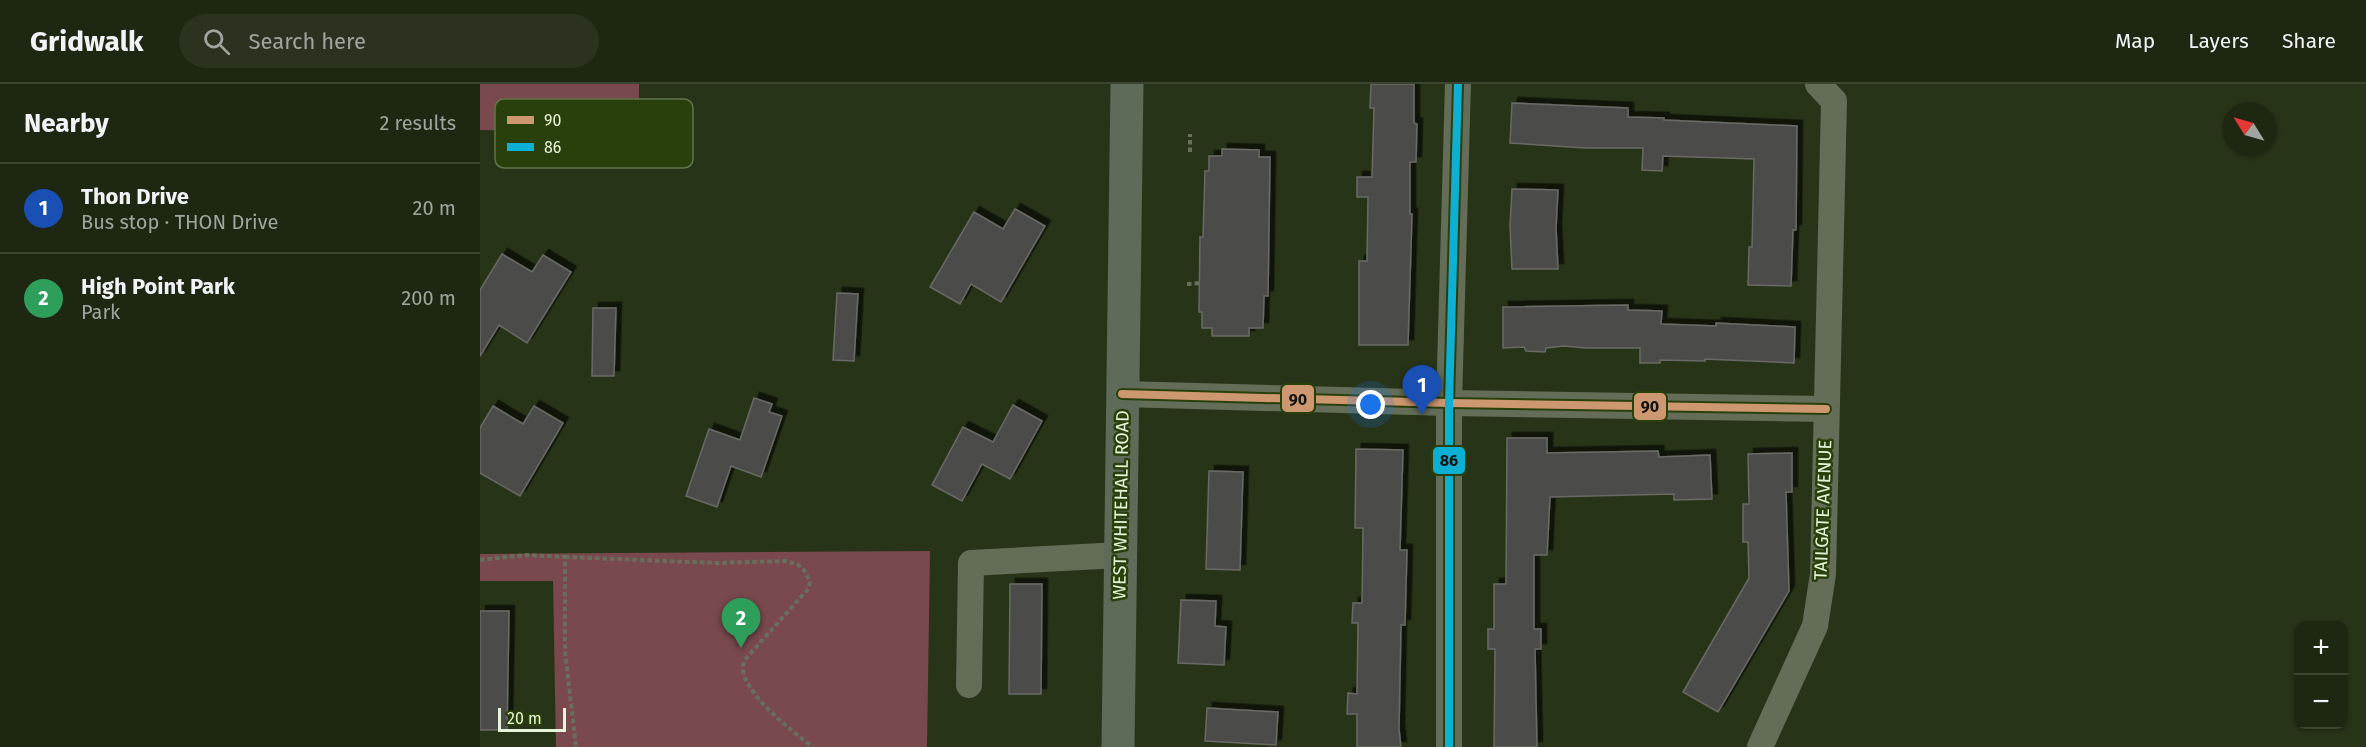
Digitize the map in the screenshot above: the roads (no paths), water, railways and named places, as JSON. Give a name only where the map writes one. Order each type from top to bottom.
[{"type":"main road","name":"WEST WHITEHALL ROAD","points":[[1118,747],[1127,84]]},
{"type":"street","points":[[1449,747],[1449,403],[1458,84]]},
{"type":"street","name":"TAILGATE AVENUE","points":[[1760,747],[1815,626],[1823,574],[1834,101],[1820,85]]},
{"type":"street","points":[[1122,394],[1449,403],[1826,409]]},
{"type":"street","points":[[969,685],[971,563],[1120,555]]},
{"type":"place","name":"Thon Drive","points":[[1422,415]]},
{"type":"place","name":"High Point Park","points":[[741,648]]}]
